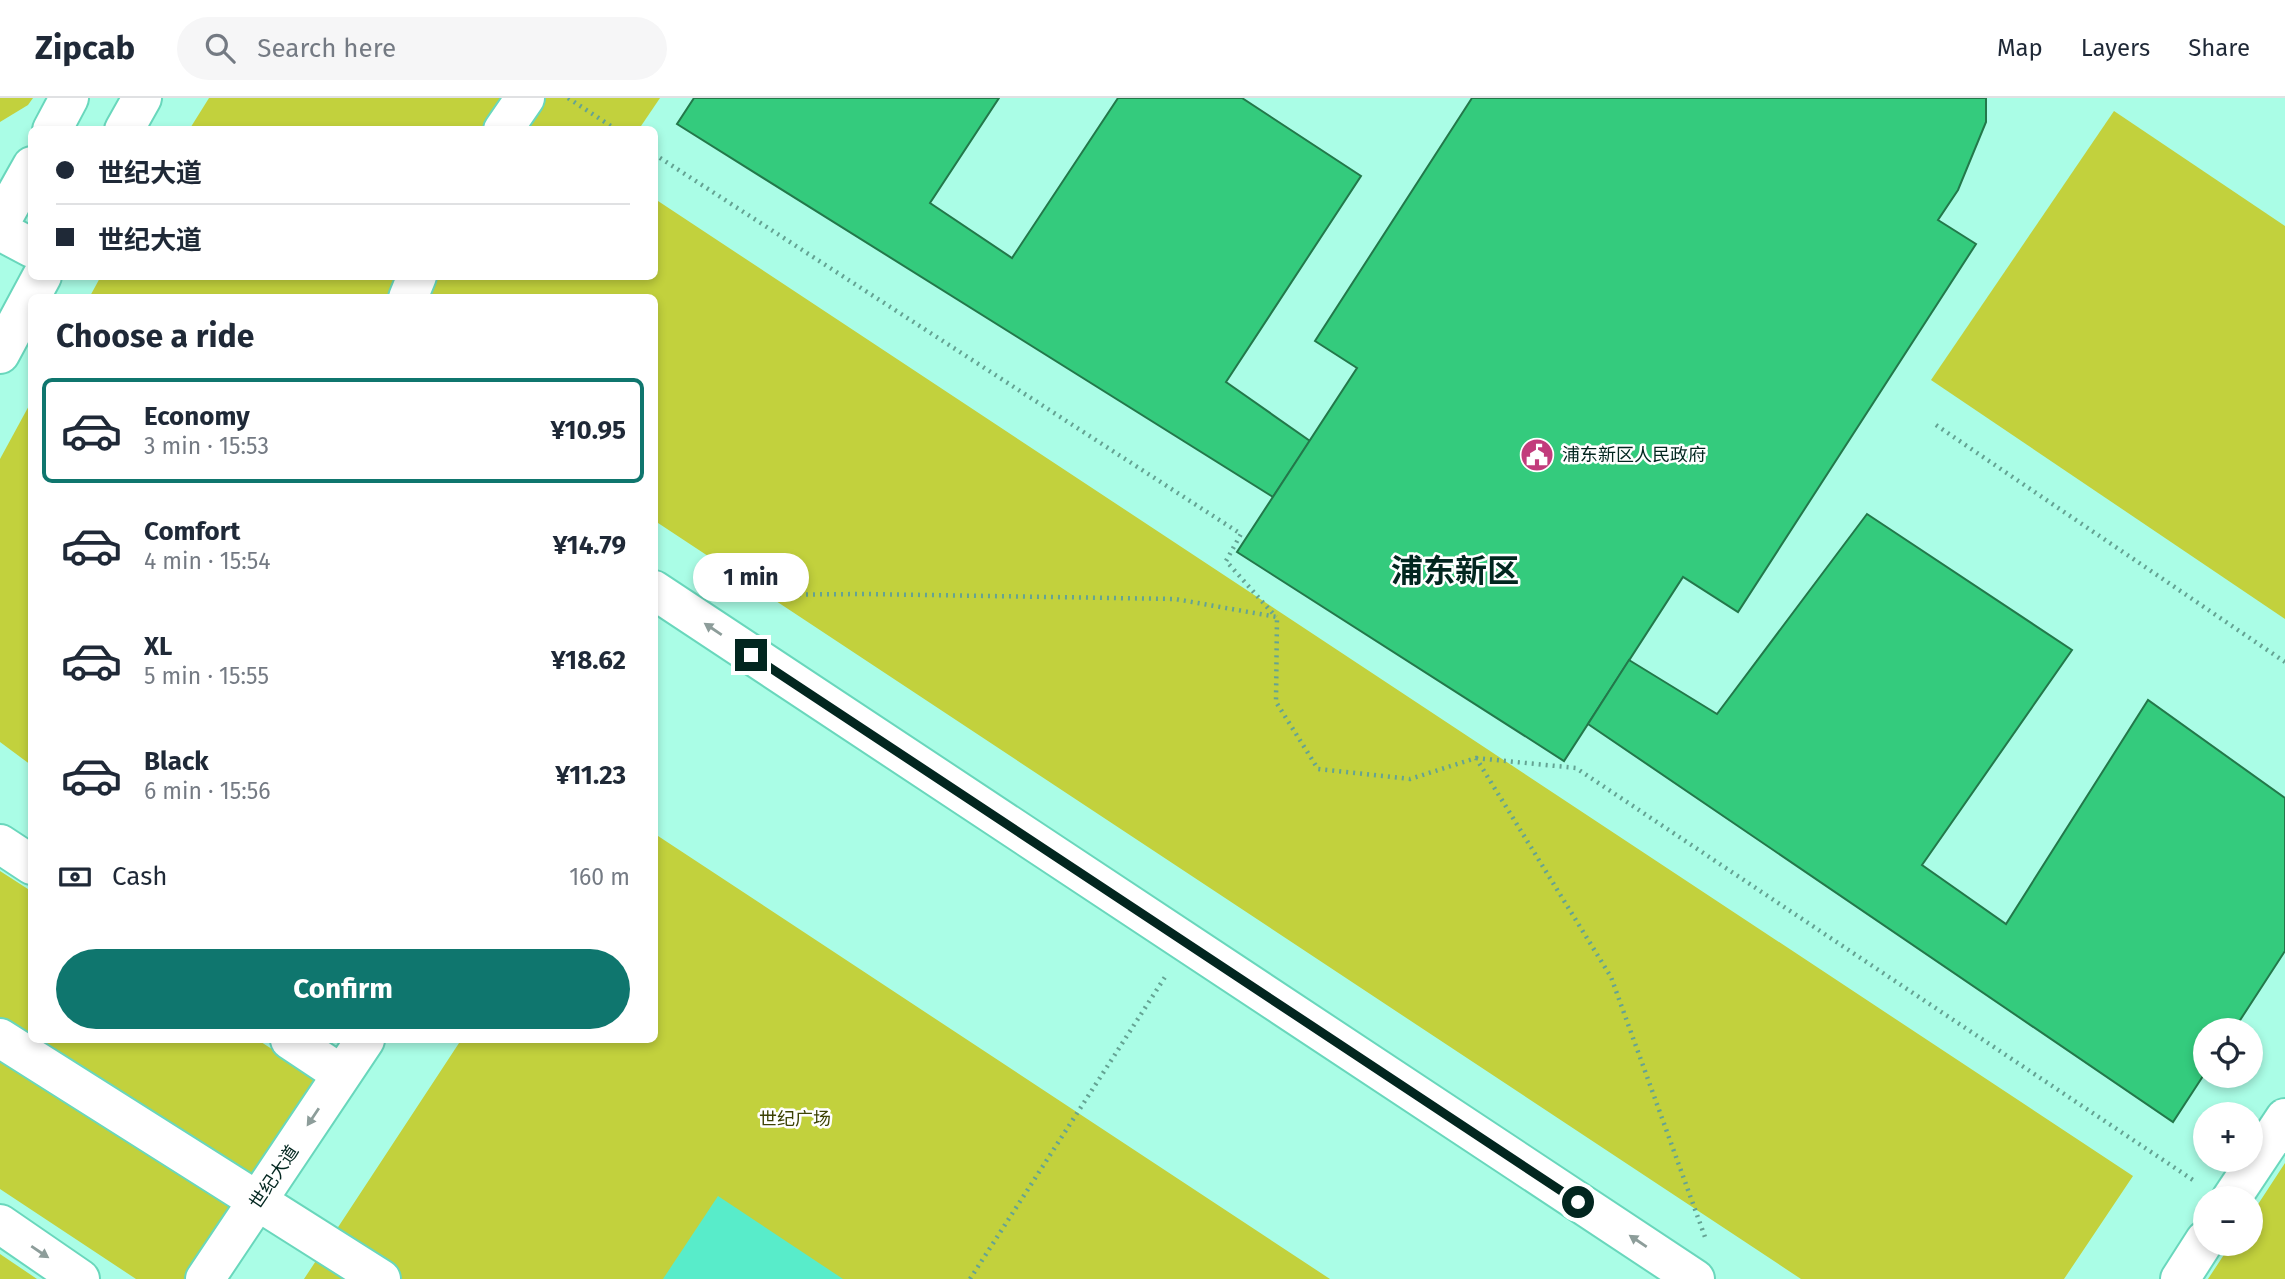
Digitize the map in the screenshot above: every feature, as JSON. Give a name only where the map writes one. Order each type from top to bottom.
[{"type":"street","points":[[53,126],[69,98]]},
{"type":"street","points":[[126,126],[142,98]]},
{"type":"street","points":[[506,126],[525,98]]},
{"type":"street","points":[[0,223],[28,173]]},
{"type":"street","points":[[0,230],[28,245]]},
{"type":"street","points":[[0,354],[28,303]]},
{"type":"street","points":[[658,598],[1695,1279]]},
{"type":"street","points":[[0,844],[28,863]]},
{"type":"street","points":[[0,1038],[381,1279]]},
{"type":"street","points":[[294,1043],[341,1074]]},
{"type":"street","name":"世纪大道","points":[[205,1279],[363,1043]]},
{"type":"street","points":[[2220,1186],[2285,1118]]},
{"type":"street","points":[[0,1224],[80,1279]]},
{"type":"street","points":[[2180,1279],[2195,1256]]},
{"type":"path","points":[[568,98],[611,126]]},
{"type":"path","points":[[658,157],[1241,534],[1226,561],[1277,617],[1276,702],[1318,769],[1410,779],[1476,758],[1576,768],[2207,1186]]},
{"type":"path","points":[[1936,425],[2285,662]]},
{"type":"path","points":[[729,595],[865,594],[1175,599],[1277,617]]},
{"type":"path","points":[[1476,758],[1611,977],[1706,1240]]},
{"type":"path","points":[[970,1279],[1187,943]]},
{"type":"green space","points":[[0,98],[33,98],[28,105],[0,122]]},
{"type":"green space","points":[[209,98],[660,98],[641,126],[192,126]]},
{"type":"green space","points":[[2114,111],[2285,226],[2285,619],[1931,380]]},
{"type":"green space","points":[[658,201],[2133,1176],[2064,1279],[1801,1279],[658,523],[658,294],[91,294],[99,280],[658,280]]},
{"type":"green space","points":[[28,408],[28,763],[0,742],[0,459]]},
{"type":"green space","name":"世纪广场","points":[[658,836],[1330,1279],[304,1279],[459,1043],[658,1043]]},
{"type":"green space","points":[[0,871],[28,889],[28,1043],[263,1043],[318,1079],[187,1279],[136,1279],[0,1189]]},
{"type":"green space","points":[[2285,1163],[2285,1279],[2208,1279],[2223,1256],[2263,1256],[2263,1197]]},
{"type":"green space","points":[[0,1254],[37,1279],[0,1279]]},
{"type":"shaded area","points":[[718,1196],[843,1279],[663,1279]]},
{"type":"building","points":[[694,98],[999,98],[930,203],[1012,258],[1118,98],[1242,98],[1361,176],[1226,382],[1310,441],[1273,497],[677,124]]},
{"type":"building","points":[[1472,98],[1986,98],[1986,122],[1958,190],[1938,220],[1976,244],[1738,612],[1683,577],[1564,761],[1237,552],[1357,368],[1315,341]]},
{"type":"building","points":[[1867,514],[2072,650],[1922,865],[2006,924],[2148,700],[2285,798],[2285,951],[2241,1018],[2193,1018],[2193,1088],[2195,1088],[2173,1122],[1588,724],[1629,660],[1717,714]]},
{"type":"place","name":"浦东新区人民政府","points":[[1537,455]]},
{"type":"district","name":"浦东新区","points":[[1455,571]]},
{"type":"route","points":[[751,655],[1578,1202]]}]
